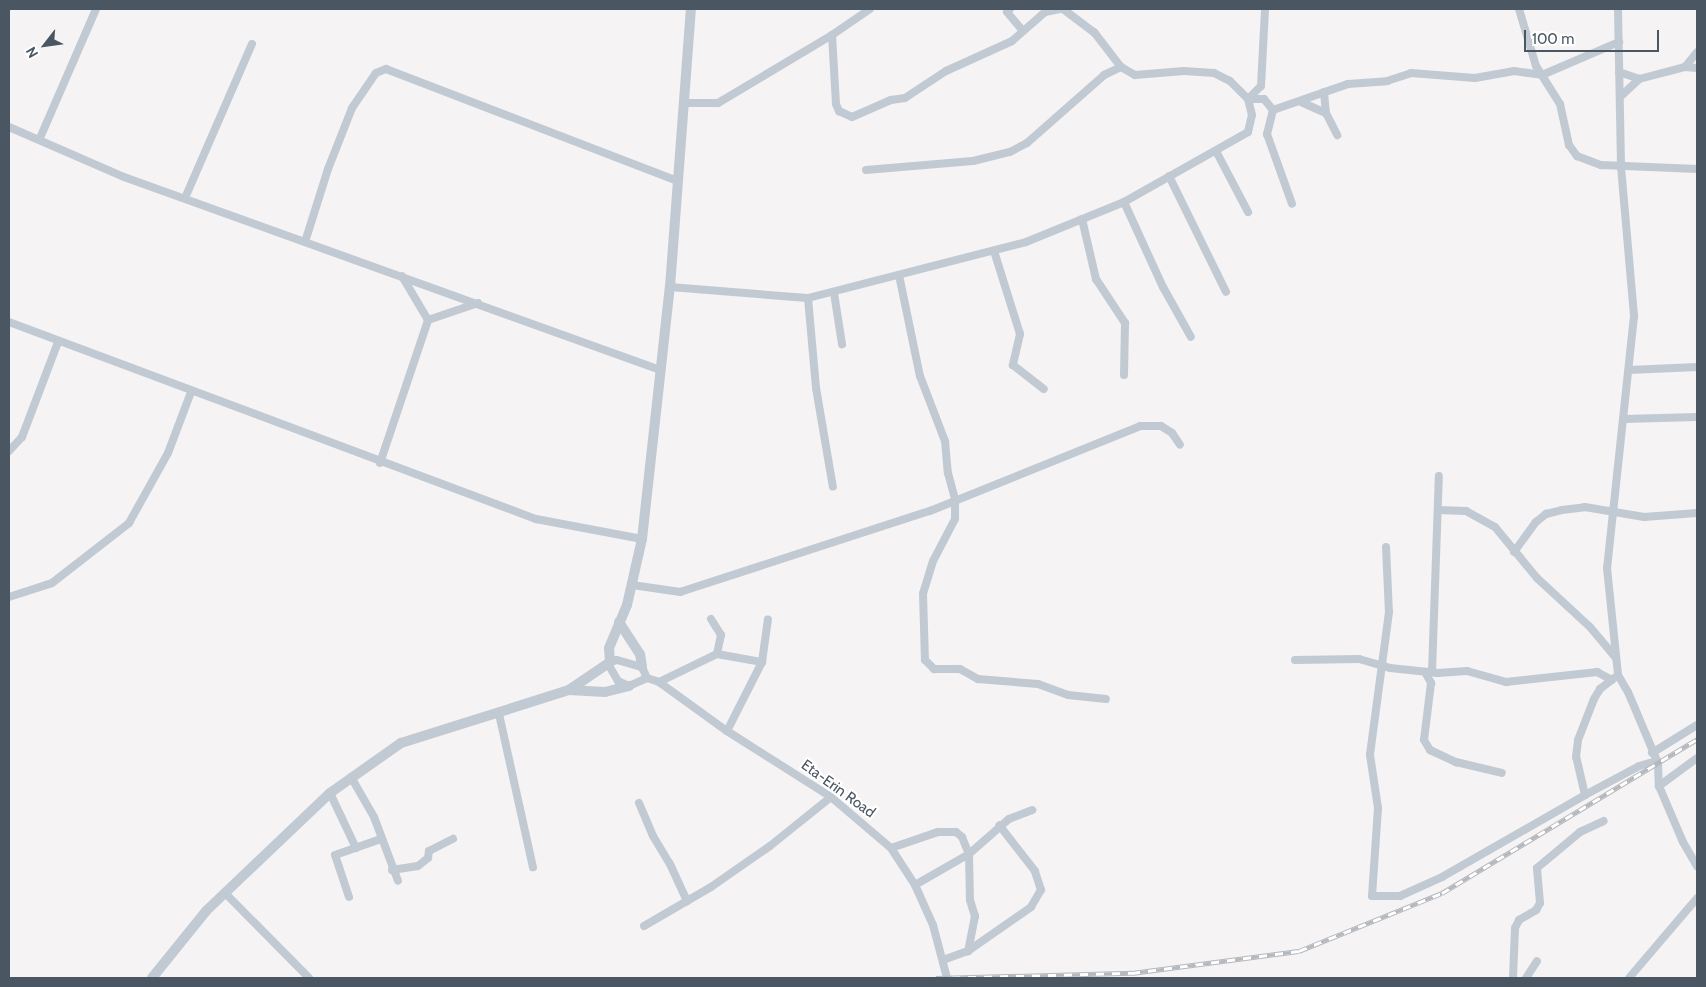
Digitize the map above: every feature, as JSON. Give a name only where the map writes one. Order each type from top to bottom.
[{"type":"street","points":[[40,138],[96,9]]},
{"type":"street","points":[[629,686],[614,677],[610,662],[610,648],[627,605],[642,539],[670,287],[691,9]]},
{"type":"street","points":[[685,103],[718,103],[832,35],[870,9]]},
{"type":"street","points":[[1010,9],[1007,12],[1022,30]]},
{"type":"street","points":[[670,287],[808,298],[834,293],[994,251],[1082,220],[1124,202],[1248,132],[1252,115],[1248,99],[1230,81],[1214,73],[1184,71],[1135,75],[1121,67],[1094,32],[1062,9],[1045,12],[1022,30],[1012,41],[946,71],[905,98],[891,100],[852,117],[839,111],[836,104],[832,35]]},
{"type":"street","points":[[1248,99],[1261,86],[1265,9]]},
{"type":"street","points":[[1519,9],[1523,31],[1542,75],[1565,115],[1572,151],[1587,161],[1621,167],[1697,169]]},
{"type":"street","points":[[1585,796],[1576,757],[1578,740],[1594,699],[1615,678],[1616,658],[1607,568],[1611,513],[1624,419],[1634,316],[1621,167],[1618,9]]},
{"type":"street","points":[[1273,110],[1301,102],[1348,84],[1387,81],[1411,73],[1475,78],[1514,71],[1542,75],[1619,42]]},
{"type":"street","points":[[185,198],[252,44]]},
{"type":"street","points":[[1685,67],[1697,52]]},
{"type":"street","points":[[866,170],[973,162],[1010,152],[1027,143],[1104,75],[1121,67]]},
{"type":"street","points":[[1621,96],[1638,79],[1685,67],[1697,68]]},
{"type":"street","points":[[305,242],[328,169],[352,108],[376,73],[386,69],[678,181]]},
{"type":"street","points":[[1619,72],[1638,79]]},
{"type":"street","points":[[1324,92],[1326,113],[1338,135]]},
{"type":"street","points":[[1248,99],[1264,98],[1273,110]]},
{"type":"street","points":[[1301,102],[1326,113]]},
{"type":"street","points":[[1273,110],[1267,134],[1292,204]]},
{"type":"street","points":[[9,127],[40,138],[124,177],[479,303],[660,370]]},
{"type":"street","points":[[1216,151],[1248,212]]},
{"type":"street","points":[[1169,176],[1226,292]]},
{"type":"street","points":[[1124,202],[1163,287],[1191,337]]},
{"type":"street","points":[[1082,220],[1096,279],[1125,323],[1124,375]]},
{"type":"street","points":[[994,251],[1020,334],[1012,364],[1044,389]]},
{"type":"street","points":[[899,275],[920,376],[945,442],[948,474],[955,500],[955,519],[933,560],[923,594],[925,660],[934,669],[960,669],[978,679],[1038,684],[1068,695],[1106,698]]},
{"type":"street","points":[[380,463],[428,320],[402,276]]},
{"type":"street","points":[[834,293],[842,344]]},
{"type":"street","points":[[808,298],[816,388],[833,487]]},
{"type":"street","points":[[428,320],[479,303]]},
{"type":"street","points":[[9,322],[380,463],[536,519],[642,539]]},
{"type":"street","points":[[9,451],[22,438],[58,342]]},
{"type":"street","points":[[1629,370],[1697,367]]},
{"type":"street","points":[[9,597],[52,583],[129,523],[168,453],[191,392]]},
{"type":"street","points":[[1624,419],[1697,417]]},
{"type":"street","points":[[632,585],[680,592],[955,500],[1140,426],[1161,426],[1172,433],[1180,445]]},
{"type":"street","points":[[1440,476],[1428,672],[1431,683],[1424,740],[1430,750],[1456,762],[1502,773]]},
{"type":"street","points":[[1514,552],[1536,522],[1546,514],[1585,507],[1611,513],[1644,517],[1697,513]]},
{"type":"street","points":[[1438,510],[1466,510],[1495,527],[1537,578],[1590,627],[1616,658]]},
{"type":"street","points":[[1386,547],[1389,612],[1370,755],[1378,808],[1372,896],[1400,896],[1442,877],[1639,766],[1657,761]]},
{"type":"street","points":[[727,731],[762,662],[768,619]]},
{"type":"street","points":[[711,620],[721,635],[717,654]]},
{"type":"street","points":[[569,690],[605,692],[629,686],[648,678],[642,667],[640,654],[619,622]]},
{"type":"street","points":[[659,682],[717,654],[762,662]]},
{"type":"street","points":[[1295,660],[1359,659],[1382,666],[1428,672],[1467,671],[1506,682],[1597,672],[1615,678],[1628,692],[1652,753],[1657,761],[1660,786],[1683,842],[1697,866]]},
{"type":"street","points":[[152,978],[206,911],[330,793],[401,743],[499,714],[569,690],[610,662],[623,661],[642,667]]},
{"type":"street","name":"Eta-Erin Road","points":[[648,678],[659,682],[727,731],[831,797],[891,848],[915,884],[933,925],[947,978]]},
{"type":"street","points":[[499,714],[533,867]]},
{"type":"street","points":[[1652,753],[1697,724]]},
{"type":"street","points":[[1660,786],[1697,758]]},
{"type":"street","points":[[352,778],[374,817],[392,870],[398,881]]},
{"type":"street","points":[[330,793],[356,848]]},
{"type":"street","points":[[644,926],[688,901],[770,846],[831,797]]},
{"type":"street","points":[[639,803],[652,836],[688,901]]},
{"type":"street","points":[[915,884],[969,854],[999,826],[1032,810]]},
{"type":"street","points":[[1513,978],[1515,928],[1519,920],[1536,910],[1540,903],[1537,868],[1580,832],[1604,820]]},
{"type":"street","points":[[942,960],[968,951],[1030,907],[1041,890],[1035,871],[999,826]]},
{"type":"street","points":[[891,848],[907,841],[948,831],[956,832],[962,837],[969,854],[970,900],[974,916],[968,951]]},
{"type":"street","points":[[348,897],[335,855],[381,839]]},
{"type":"street","points":[[392,870],[418,866],[424,862],[429,851],[453,839]]},
{"type":"street","points":[[226,894],[310,978]]},
{"type":"street","points":[[1696,899],[1697,910]]},
{"type":"street","points":[[1629,978],[1696,899]]},
{"type":"street","points":[[1526,978],[1537,961]]},
{"type":"railway","points":[[936,978],[1132,973],[1299,951],[1442,893],[1697,739]]}]
